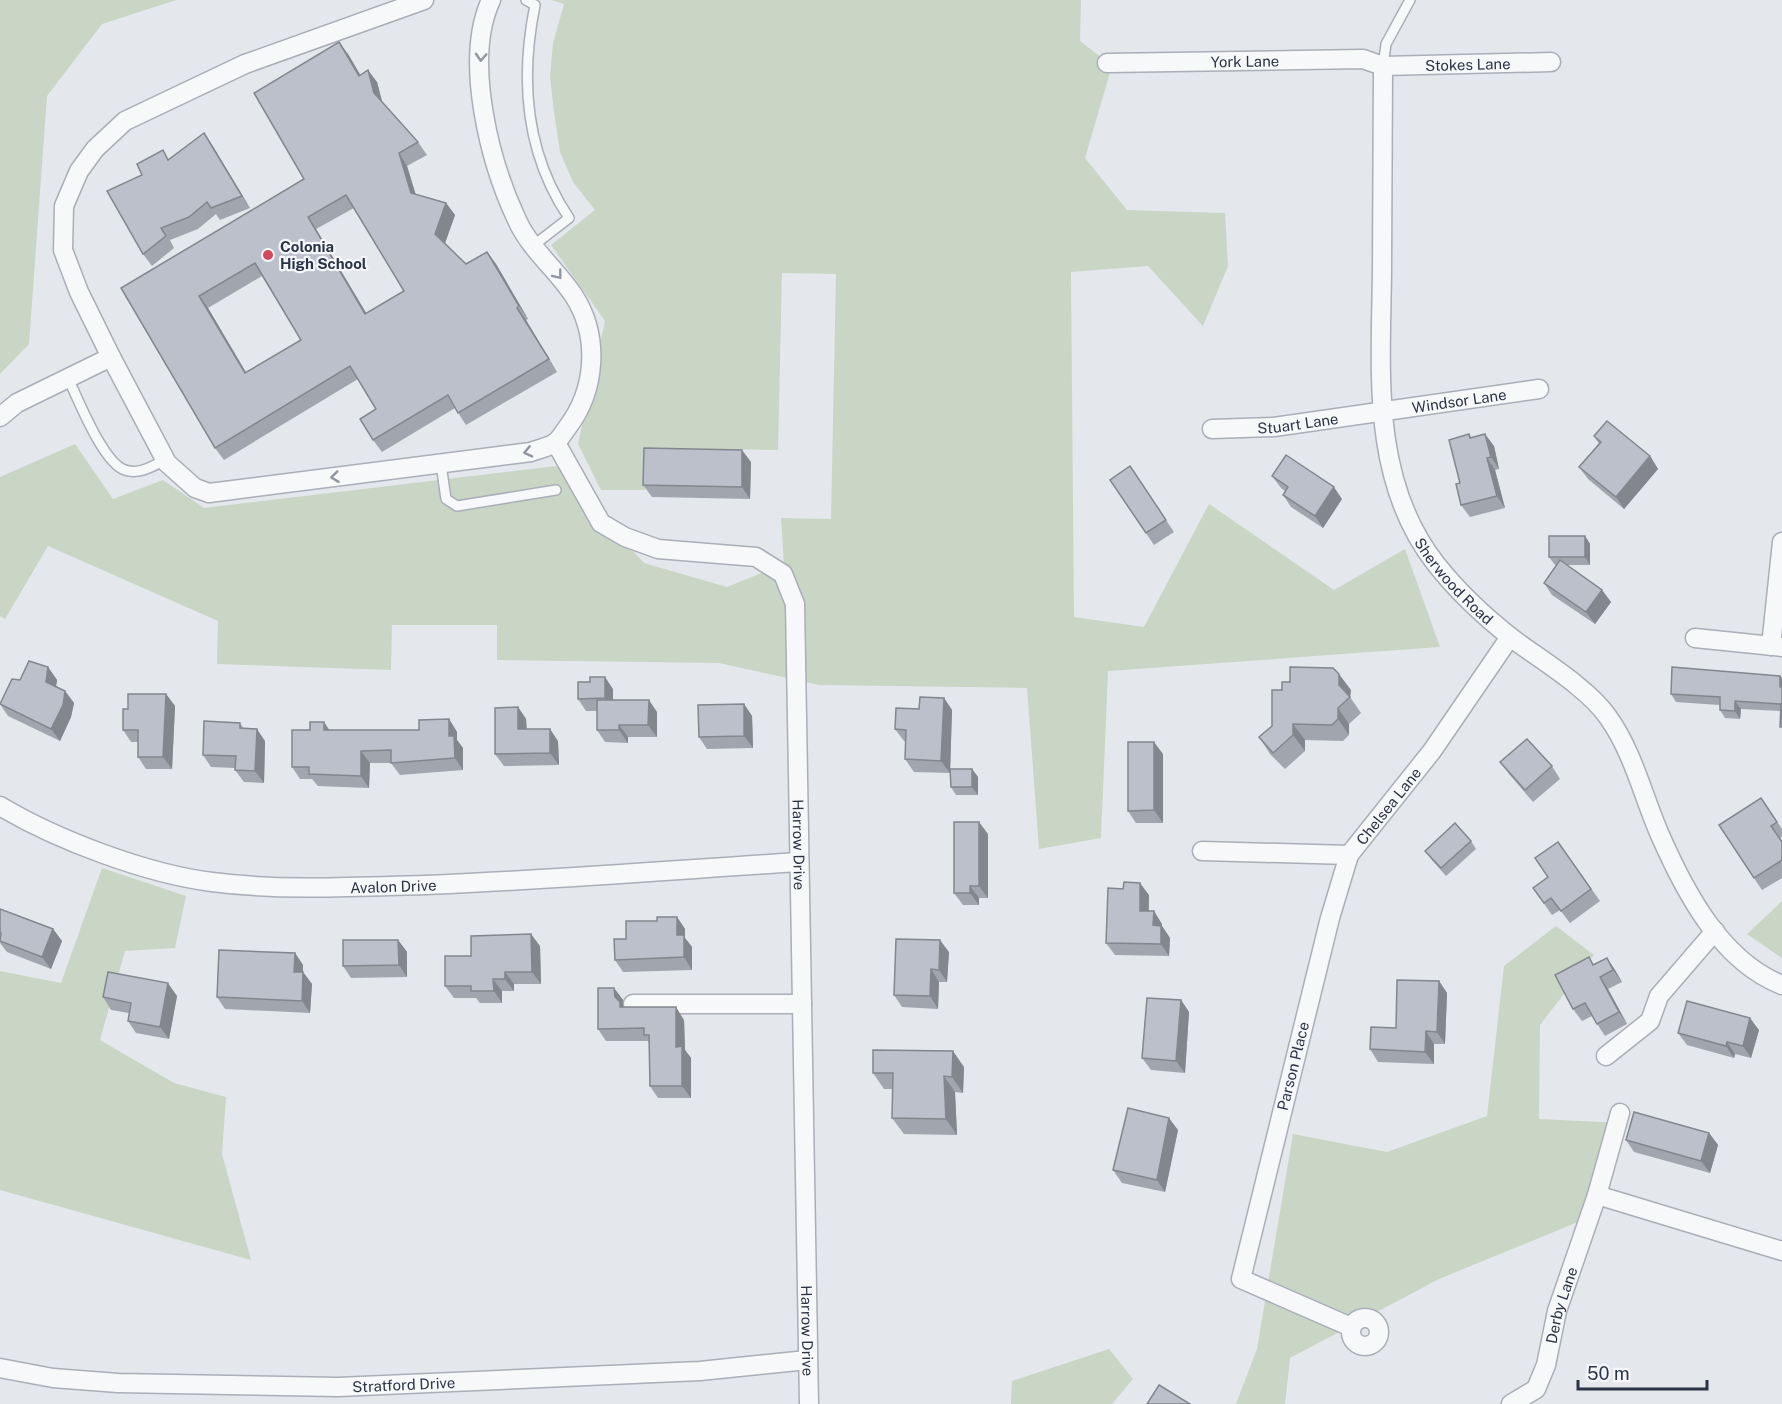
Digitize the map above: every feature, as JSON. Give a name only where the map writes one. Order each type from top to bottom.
[{"type":"street","points":[[424,0],[245,64],[125,121],[95,149],[79,171],[63,206],[63,250],[79,292],[165,460],[195,488],[209,493],[531,452],[556,442],[584,401],[592,364],[589,328],[575,297],[518,222],[488,141],[480,72],[482,39],[491,0]]},
{"type":"street","name":"York Lane","points":[[1107,63],[1363,59],[1383,66]]},
{"type":"street","name":"Stokes Lane","points":[[1383,66],[1551,62]]},
{"type":"street","name":"Sherwood Road","points":[[1383,66],[1380,412],[1397,496],[1412,528],[1436,564],[1470,601],[1510,637],[1569,680],[1608,716],[1632,764],[1660,835],[1692,899],[1744,965],[1782,985]]},
{"type":"street","points":[[0,417],[17,403],[111,357]]},
{"type":"street","name":"Windsor Lane","points":[[1380,412],[1539,389]]},
{"type":"street","name":"Stuart Lane","points":[[1212,429],[1274,427],[1380,412]]},
{"type":"street","name":"Harrow Drive","points":[[556,442],[601,523],[625,537],[658,549],[756,558],[783,574],[795,604],[809,1404]]},
{"type":"street","points":[[1695,638],[1776,646],[1782,542]]},
{"type":"street","name":"Chelsea Lane","points":[[1202,851],[1349,855],[1432,751],[1510,637]]},
{"type":"street","name":"Avalon Drive","points":[[0,807],[100,852],[154,871],[211,882],[278,887],[477,883],[799,862]]},
{"type":"street","name":"Parson Place","points":[[1349,855],[1330,918],[1241,1278],[1351,1327]]},
{"type":"street","points":[[1606,1056],[1650,1021],[1659,996],[1715,931]]},
{"type":"street","points":[[633,1004],[802,1004]]},
{"type":"street","name":"Derby Lane","points":[[1511,1404],[1536,1389],[1546,1365],[1557,1311],[1597,1195],[1620,1113]]},
{"type":"street","points":[[1597,1195],[1782,1251]]},
{"type":"street","name":"Stratford Drive","points":[[0,1368],[53,1378],[118,1383],[338,1387],[700,1371],[807,1360]]},
{"type":"lane","points":[[526,0],[535,5],[526,47],[528,111],[553,188],[569,218],[534,245]]},
{"type":"lane","points":[[1383,66],[1386,44],[1410,0]]},
{"type":"lane","points":[[68,378],[113,463],[124,470],[139,471],[165,460]]},
{"type":"lane","points":[[441,464],[446,499],[457,506],[556,490]]},
{"type":"green space","points":[[0,0],[176,0],[102,24],[47,96],[29,344],[0,374]]},
{"type":"green space","points":[[552,0],[1081,0],[1080,41],[1112,66],[1085,158],[1127,210],[1225,213],[1228,266],[1203,326],[1148,266],[1071,272],[1074,617],[1144,627],[1209,504],[1334,590],[1405,549],[1440,647],[1108,671],[1101,838],[1039,849],[1027,688],[819,685],[719,663],[497,660],[497,625],[392,625],[391,670],[217,664],[218,621],[48,546],[5,619],[0,616],[0,477],[75,444],[113,499],[163,480],[204,508],[556,466],[644,563],[727,587],[784,564],[781,518],[831,519],[836,274],[782,273],[778,450],[646,448],[645,490],[601,490],[578,444],[605,321],[551,245],[595,210],[573,182],[560,152],[550,77],[553,43],[564,4]]},
{"type":"green space","points":[[102,868],[186,896],[175,948],[125,951],[100,1040],[174,1083],[226,1097],[222,1154],[251,1260],[0,1190],[0,971],[61,983]]},
{"type":"green space","points":[[1782,901],[1782,958],[1747,934]]},
{"type":"green space","points":[[1556,926],[1594,955],[1540,1025],[1539,1119],[1621,1123],[1595,1215],[1439,1279],[1290,1358],[1285,1404],[1236,1404],[1257,1349],[1293,1134],[1387,1152],[1487,1116],[1504,966]]},
{"type":"green space","points":[[1109,1349],[1133,1379],[1112,1404],[1011,1404],[1012,1381]]},
{"type":"building","name":"Colonia High School","points":[[339,42],[359,76],[368,70],[374,93],[418,142],[399,153],[411,193],[446,203],[435,234],[466,264],[487,252],[519,306],[517,308],[549,359],[458,413],[448,395],[373,440],[360,419],[376,409],[350,366],[215,448],[121,288],[304,179],[254,93]],"holes":[[[346,195],[404,291],[365,314],[308,217]],[[255,263],[301,340],[245,373],[199,296]]]},
{"type":"building","points":[[204,133],[242,196],[211,208],[207,202],[189,217],[161,228],[166,236],[143,254],[107,191],[142,175],[137,164],[163,150],[168,160]]},
{"type":"building","points":[[1607,421],[1650,456],[1616,497],[1579,467],[1601,442],[1594,436]]},
{"type":"building","points":[[1469,434],[1470,438],[1485,434],[1491,457],[1487,458],[1497,496],[1461,505],[1456,484],[1460,483],[1449,440]]},
{"type":"building","points":[[644,448],[742,450],[742,487],[643,485]]},
{"type":"building","points":[[1286,455],[1334,487],[1315,516],[1283,495],[1288,487],[1272,476]]},
{"type":"building","points":[[1130,466],[1166,520],[1146,533],[1110,480]]},
{"type":"building","points":[[1549,536],[1585,536],[1585,557],[1549,557]]},
{"type":"building","points":[[1560,560],[1602,590],[1586,612],[1544,583]]},
{"type":"building","points":[[29,661],[48,667],[46,682],[65,691],[63,705],[51,729],[0,704],[12,679],[20,680]]},
{"type":"building","points":[[1290,667],[1333,668],[1339,674],[1339,685],[1350,697],[1338,708],[1338,719],[1332,725],[1293,724],[1293,735],[1273,753],[1259,737],[1272,726],[1272,690],[1282,690],[1282,682],[1290,682]]},
{"type":"building","points":[[1672,667],[1780,676],[1782,727],[1780,727],[1781,704],[1735,701],[1735,711],[1720,710],[1720,697],[1671,694]]},
{"type":"building","points":[[590,677],[605,677],[605,698],[578,699],[578,682],[590,682]]},
{"type":"building","points":[[128,694],[166,694],[163,757],[138,757],[138,730],[123,730],[123,709],[128,709]]},
{"type":"building","points":[[920,697],[944,698],[941,761],[905,759],[906,730],[895,729],[896,708],[919,709]]},
{"type":"building","points":[[597,700],[649,700],[648,725],[619,725],[619,730],[597,730]]},
{"type":"building","points":[[744,704],[744,736],[699,737],[698,705]]},
{"type":"building","points":[[518,707],[518,729],[550,729],[550,753],[495,754],[495,708]]},
{"type":"building","points":[[449,719],[449,736],[454,736],[455,758],[391,763],[391,750],[361,751],[361,776],[309,774],[309,767],[292,767],[292,730],[310,730],[310,722],[324,722],[324,730],[419,730],[419,720]]},
{"type":"building","points":[[204,721],[240,723],[240,728],[257,729],[255,771],[235,770],[236,756],[203,755]]},
{"type":"building","points":[[1527,739],[1552,766],[1525,790],[1500,762]]},
{"type":"building","points":[[1128,742],[1154,742],[1154,810],[1128,811]]},
{"type":"building","points":[[950,769],[972,769],[972,787],[951,787]]},
{"type":"building","points":[[1761,798],[1777,822],[1771,826],[1782,842],[1782,860],[1754,878],[1719,825]]},
{"type":"building","points":[[954,822],[979,822],[979,886],[970,886],[970,893],[954,893]]},
{"type":"building","points":[[1455,823],[1471,841],[1441,868],[1425,851]]},
{"type":"building","points":[[1558,842],[1591,889],[1561,911],[1551,898],[1544,903],[1533,888],[1548,877],[1535,858]]},
{"type":"building","points":[[1124,882],[1140,883],[1140,911],[1154,911],[1153,925],[1161,926],[1161,944],[1106,943],[1108,888],[1123,889]]},
{"type":"building","points":[[0,909],[53,929],[42,957],[0,941]]},
{"type":"building","points":[[657,917],[677,917],[677,935],[684,935],[684,957],[615,960],[614,939],[626,939],[626,921],[657,921]]},
{"type":"building","points":[[531,934],[532,972],[505,972],[505,979],[493,979],[494,991],[471,991],[471,986],[445,986],[445,956],[471,956],[471,936]]},
{"type":"building","points":[[896,939],[940,940],[939,970],[931,969],[930,996],[894,995]]},
{"type":"building","points":[[343,940],[398,940],[399,965],[343,966]]},
{"type":"building","points":[[219,950],[295,953],[294,972],[303,972],[302,1001],[217,997]]},
{"type":"building","points":[[1589,957],[1593,965],[1607,958],[1613,970],[1600,977],[1619,1012],[1597,1024],[1585,1003],[1573,1009],[1555,975]]},
{"type":"building","points":[[108,972],[168,983],[160,1027],[128,1021],[131,1003],[103,997]]},
{"type":"building","points":[[1397,980],[1439,981],[1437,1032],[1426,1031],[1425,1052],[1370,1049],[1371,1027],[1396,1028]]},
{"type":"building","points":[[598,988],[614,988],[620,1007],[676,1007],[676,1047],[682,1046],[682,1086],[650,1086],[649,1035],[644,1035],[644,1028],[598,1029]]},
{"type":"building","points":[[1147,998],[1181,1000],[1176,1061],[1142,1058]]},
{"type":"building","points":[[1687,1001],[1750,1018],[1743,1046],[1727,1042],[1726,1046],[1678,1033]]},
{"type":"building","points":[[873,1050],[953,1051],[952,1077],[944,1076],[946,1119],[892,1118],[893,1073],[873,1073]]},
{"type":"building","points":[[1128,1108],[1169,1118],[1157,1180],[1113,1170]]},
{"type":"building","points":[[1634,1112],[1709,1133],[1701,1161],[1626,1140]]},
{"type":"building","points":[[1159,1385],[1190,1404],[1147,1404]]},
{"type":"place","name":"Colonia High School","points":[[268,255]]}]
